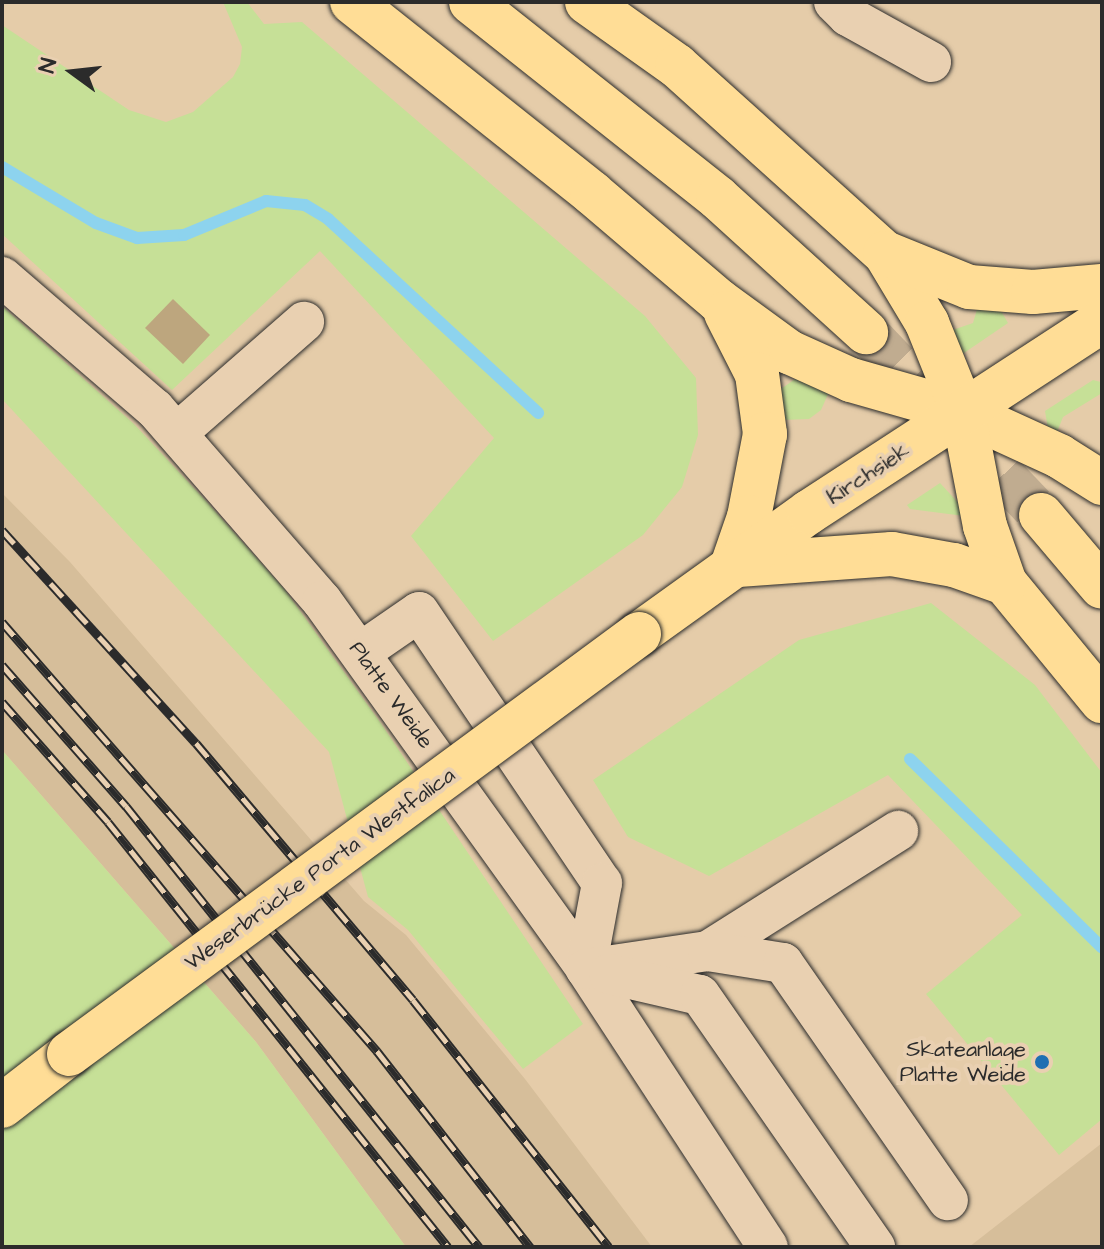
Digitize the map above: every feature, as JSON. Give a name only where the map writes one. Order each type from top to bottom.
[{"type":"main road","points":[[352,2],[592,193],[719,301],[825,371],[963,412],[1059,456],[1102,483]]},
{"type":"main road","points":[[471,2],[718,198],[866,332]]},
{"type":"main road","points":[[587,2],[677,66],[885,253],[927,273],[990,290],[1102,286]]},
{"type":"main road","points":[[885,253],[927,323],[963,412],[985,526],[1005,583],[1102,701]]},
{"type":"main road","points":[[719,301],[757,374],[765,434],[749,517],[732,566],[892,554],[954,565],[1005,583]]},
{"type":"main road","name":"Kirchsiek","points":[[639,634],[732,566],[1102,321]]},
{"type":"main road","points":[[1041,515],[1102,587]]},
{"type":"main road","name":"Weserbrücke Porta Westfalica","points":[[2,1106],[639,634]]},
{"type":"street","points":[[834,2],[848,16],[931,62]]},
{"type":"street","name":"Platte Weide","points":[[2,277],[166,421],[361,652],[586,969],[768,1247]]},
{"type":"street","points":[[166,421],[304,322]]},
{"type":"street","points":[[361,652],[419,612],[602,883],[586,969]]},
{"type":"street","points":[[708,951],[898,831]]},
{"type":"street","points":[[586,969],[708,951],[783,963],[948,1200]]},
{"type":"street","points":[[586,969],[700,995],[875,1247]]},
{"type":"shaded area","points":[[2,493],[70,562],[364,901],[406,935],[525,1079],[652,1247],[406,1247],[256,1042],[2,750]]},
{"type":"shaded area","points":[[1102,1143],[1102,1247],[969,1247]]},
{"type":"green space","points":[[223,2],[247,2],[264,24],[302,22],[645,316],[696,378],[698,435],[682,487],[643,535],[493,641],[411,536],[494,438],[320,251],[172,390],[2,234],[2,25],[129,110],[166,122],[193,112],[233,77],[240,64],[242,47]]},
{"type":"green space","points":[[2,306],[134,424],[207,502],[285,590],[380,722],[583,1024],[523,1069],[408,930],[368,897],[329,752],[2,399]]},
{"type":"green space","points":[[978,306],[1000,309],[1008,323],[961,355],[944,333],[973,323]]},
{"type":"green space","points":[[798,377],[829,392],[821,410],[809,419],[782,420],[778,391]]},
{"type":"green space","points":[[1093,380],[1101,382],[1102,393],[1063,417],[1057,432],[1048,429],[1045,411]]},
{"type":"green space","points":[[940,483],[964,509],[964,516],[910,509],[907,505]]},
{"type":"green space","points":[[931,603],[1035,685],[1102,773],[1102,1119],[1059,1155],[926,994],[1022,915],[888,775],[709,876],[628,837],[593,780],[799,640]]},
{"type":"green space","points":[[2,750],[256,1042],[406,1247],[2,1247]]},
{"type":"building","points":[[173,299],[210,335],[183,364],[145,328]]},
{"type":"waterway","points":[[2,167],[96,223],[137,238],[184,235],[266,201],[305,205],[328,219],[538,413]]},
{"type":"waterway","points":[[910,759],[1102,948]]},
{"type":"tunnel","points":[[866,332],[1041,515]]},
{"type":"railway","points":[[2,530],[196,743],[413,1000],[609,1247]]},
{"type":"railway","points":[[2,622],[377,1051],[530,1247]]},
{"type":"railway","points":[[2,665],[126,806],[479,1247]]},
{"type":"railway","points":[[2,702],[108,822],[448,1247]]},
{"type":"place","name":"Skateanlage Platte Weide","points":[[1042,1062]]}]
